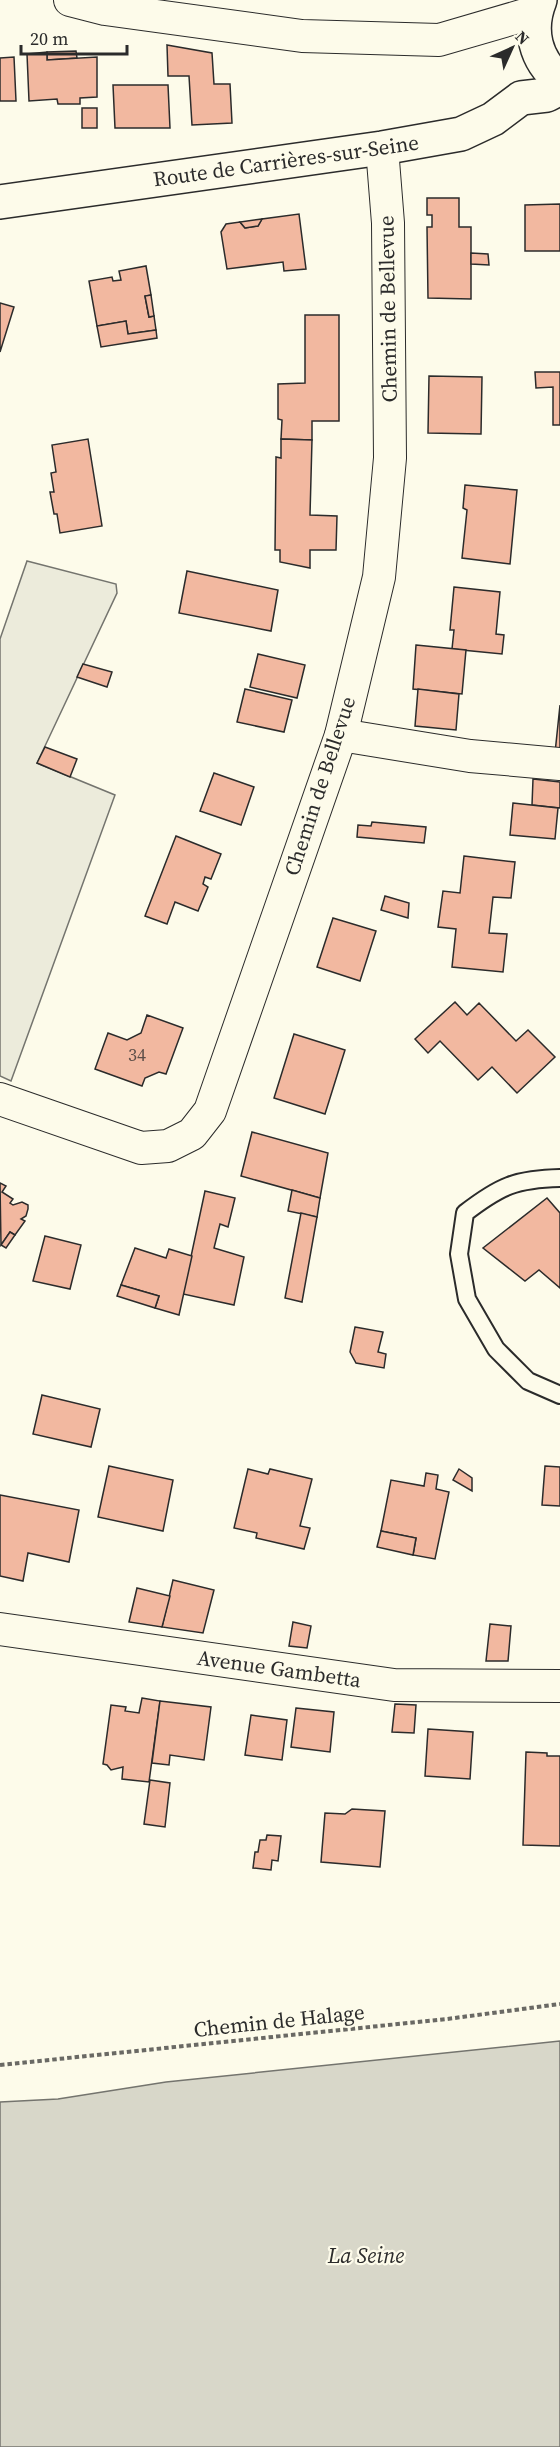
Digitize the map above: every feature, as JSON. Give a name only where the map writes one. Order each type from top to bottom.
[{"type":"street","points":[[70,0],[105,9],[302,36],[439,40],[538,6],[534,33],[539,54],[550,72],[560,80]]},
{"type":"street","name":"Route de Carrières-sur-Seine","points":[[0,202],[382,148],[461,134],[493,119],[521,98],[547,95],[560,88]]},
{"type":"street","name":"Chemin de Bellevue","points":[[0,1098],[141,1148],[168,1146],[192,1134],[210,1111],[341,735],[379,577],[390,458],[388,223],[382,148]]},
{"type":"street","points":[[341,735],[470,756],[560,764]]},
{"type":"street","name":"Avenue Gambetta","points":[[0,1629],[394,1685],[560,1686]]},
{"type":"lane","points":[[560,1178],[528,1179],[491,1193],[465,1214],[459,1254],[467,1299],[496,1349],[528,1381],[560,1395]]},
{"type":"path","name":"Chemin de Halage","points":[[0,2065],[424,2021],[560,2004]]},
{"type":"shaded area","points":[[27,561],[116,584],[117,593],[37,763],[115,795],[11,1081],[0,1076],[0,639]]},
{"type":"water","name":"La Seine","points":[[560,2041],[560,2447],[0,2447],[0,2102],[58,2099],[166,2082]]},
{"type":"building","points":[[167,45],[212,53],[214,84],[230,84],[232,123],[192,125],[189,76],[168,76]]},
{"type":"building","points":[[76,51],[77,58],[47,60],[47,52]]},
{"type":"building","points":[[47,52],[47,60],[97,57],[97,97],[80,98],[80,104],[58,104],[57,99],[29,101],[27,54]]},
{"type":"building","points":[[14,57],[16,101],[0,101],[0,58]]},
{"type":"building","points":[[113,85],[168,85],[170,128],[115,128]]},
{"type":"building","points":[[82,108],[97,108],[97,128],[82,128]]},
{"type":"building","points":[[427,198],[459,198],[459,227],[471,227],[471,299],[428,298],[427,227],[432,227],[432,215],[427,215]]},
{"type":"building","points":[[560,204],[560,251],[525,251],[525,205]]},
{"type":"building","points":[[299,214],[306,269],[284,271],[283,262],[227,269],[221,232],[226,224],[240,222],[245,228],[258,226],[262,219]]},
{"type":"building","points":[[262,219],[258,226],[245,228],[240,222]]},
{"type":"building","points":[[471,253],[488,254],[489,265],[471,264]]},
{"type":"building","points":[[146,266],[151,295],[145,296],[149,317],[154,316],[156,330],[128,334],[126,321],[97,326],[89,281],[112,277],[113,281],[121,280],[119,271]]},
{"type":"building","points":[[151,295],[154,316],[149,317],[145,296]]},
{"type":"building","points":[[0,303],[14,307],[0,352]]},
{"type":"building","points":[[305,315],[339,315],[339,421],[312,421],[312,440],[281,439],[282,420],[278,419],[278,384],[305,383]]},
{"type":"building","points":[[126,321],[128,334],[156,330],[157,338],[101,347],[97,326]]},
{"type":"building","points":[[535,372],[560,372],[560,425],[553,425],[553,387],[536,388]]},
{"type":"building","points":[[429,376],[482,377],[481,434],[428,433]]},
{"type":"building","points":[[88,439],[102,526],[60,533],[50,492],[54,492],[51,473],[56,472],[52,445]]},
{"type":"building","points":[[281,439],[312,440],[310,515],[337,516],[336,550],[310,550],[310,568],[280,562],[280,550],[275,550],[276,457],[281,458]]},
{"type":"building","points":[[465,485],[517,490],[510,564],[462,558],[467,510],[463,508]]},
{"type":"building","points":[[187,571],[278,590],[271,631],[179,613]]},
{"type":"building","points":[[454,587],[500,592],[496,634],[504,635],[502,654],[452,649],[454,630],[450,630]]},
{"type":"building","points":[[416,645],[466,650],[462,694],[413,689]]},
{"type":"building","points":[[258,654],[305,665],[297,698],[250,687]]},
{"type":"building","points":[[83,664],[112,672],[107,687],[77,677]]},
{"type":"building","points":[[245,689],[292,700],[284,732],[237,722]]},
{"type":"building","points":[[418,689],[459,694],[456,730],[415,726]]},
{"type":"building","points":[[560,705],[560,754],[555,753]]},
{"type":"building","points":[[45,747],[77,759],[70,777],[37,763]]},
{"type":"building","points":[[214,773],[254,787],[241,825],[200,811]]},
{"type":"building","points":[[533,779],[560,782],[560,808],[532,805]]},
{"type":"building","points":[[513,803],[558,808],[555,839],[510,835]]},
{"type":"building","points":[[372,822],[426,827],[424,843],[357,837],[358,825],[371,826]]},
{"type":"building","points":[[176,836],[221,854],[211,879],[205,877],[203,884],[208,887],[198,911],[175,902],[167,924],[145,916]]},
{"type":"building","points":[[464,856],[515,862],[511,898],[493,897],[489,933],[507,934],[503,972],[452,967],[456,929],[438,927],[443,891],[460,893]]},
{"type":"building","points":[[385,896],[409,903],[408,918],[381,910]]},
{"type":"building","points":[[333,918],[376,931],[360,981],[317,967]]},
{"type":"building","points":[[455,1002],[467,1015],[479,1003],[516,1041],[528,1030],[555,1057],[517,1093],[492,1067],[478,1080],[440,1041],[428,1053],[415,1039]]},
{"type":"building","points":[[147,1015],[183,1028],[166,1074],[159,1072],[145,1078],[142,1086],[95,1069],[108,1033],[127,1040],[141,1033]]},
{"type":"building","points":[[294,1034],[345,1050],[325,1114],[274,1098]]},
{"type":"building","points":[[252,1132],[328,1153],[320,1198],[241,1176]]},
{"type":"building","points":[[0,1183],[6,1186],[2,1192],[13,1199],[10,1203],[13,1205],[22,1202],[28,1205],[26,1216],[21,1219],[25,1221],[15,1235],[10,1232],[1,1245]]},
{"type":"building","points":[[292,1190],[320,1198],[317,1217],[288,1211]]},
{"type":"building","points":[[205,1191],[235,1198],[228,1227],[220,1224],[214,1248],[244,1257],[234,1305],[183,1294]]},
{"type":"building","points":[[547,1198],[560,1213],[560,1288],[539,1270],[525,1281],[483,1248]]},
{"type":"building","points":[[301,1213],[317,1217],[302,1302],[285,1298]]},
{"type":"building","points":[[10,1232],[15,1235],[6,1248],[1,1245]]},
{"type":"building","points":[[45,1236],[81,1245],[70,1289],[33,1281]]},
{"type":"building","points":[[135,1248],[166,1258],[169,1249],[192,1256],[179,1315],[155,1308],[159,1296],[121,1285]]},
{"type":"building","points":[[121,1285],[159,1296],[155,1308],[117,1296]]},
{"type":"building","points":[[355,1327],[383,1332],[378,1352],[386,1354],[384,1368],[356,1363],[350,1352]]},
{"type":"building","points":[[42,1395],[100,1409],[91,1447],[33,1434]]},
{"type":"building","points":[[109,1466],[173,1480],[163,1531],[98,1517]]},
{"type":"building","points":[[545,1466],[560,1467],[560,1506],[542,1505]]},
{"type":"building","points":[[248,1469],[268,1474],[270,1469],[312,1479],[300,1526],[310,1528],[304,1549],[256,1538],[257,1533],[234,1528]]},
{"type":"building","points":[[459,1469],[472,1478],[472,1491],[453,1480]]},
{"type":"building","points":[[426,1473],[438,1475],[436,1489],[449,1492],[435,1559],[413,1555],[416,1538],[381,1531],[391,1480],[424,1486]]},
{"type":"building","points":[[0,1495],[79,1510],[69,1562],[28,1553],[23,1581],[0,1576]]},
{"type":"building","points":[[381,1531],[416,1538],[413,1555],[377,1547]]},
{"type":"building","points":[[173,1580],[214,1590],[203,1633],[162,1627]]},
{"type":"building","points":[[137,1588],[170,1596],[162,1627],[129,1622]]},
{"type":"building","points":[[293,1622],[311,1626],[307,1648],[289,1646]]},
{"type":"building","points":[[490,1624],[511,1626],[508,1661],[486,1661]]},
{"type":"building","points":[[142,1698],[160,1701],[149,1782],[122,1779],[123,1767],[111,1770],[103,1764],[111,1705],[126,1707],[125,1711],[139,1713]]},
{"type":"building","points":[[160,1701],[211,1707],[204,1760],[170,1755],[169,1765],[152,1763]]},
{"type":"building","points":[[395,1704],[416,1705],[414,1733],[392,1732]]},
{"type":"building","points":[[296,1708],[334,1712],[330,1752],[291,1747]]},
{"type":"building","points":[[251,1715],[287,1720],[282,1760],[245,1755]]},
{"type":"building","points":[[428,1729],[473,1732],[470,1779],[425,1776]]},
{"type":"building","points":[[526,1752],[560,1756],[560,1846],[523,1845]]},
{"type":"building","points":[[150,1780],[170,1783],[165,1827],[144,1824]]},
{"type":"building","points":[[352,1809],[385,1811],[380,1867],[321,1862],[325,1813],[345,1814]]},
{"type":"building","points":[[267,1835],[281,1836],[278,1861],[272,1860],[271,1870],[253,1868],[255,1852],[258,1852],[260,1840],[266,1840]]}]
